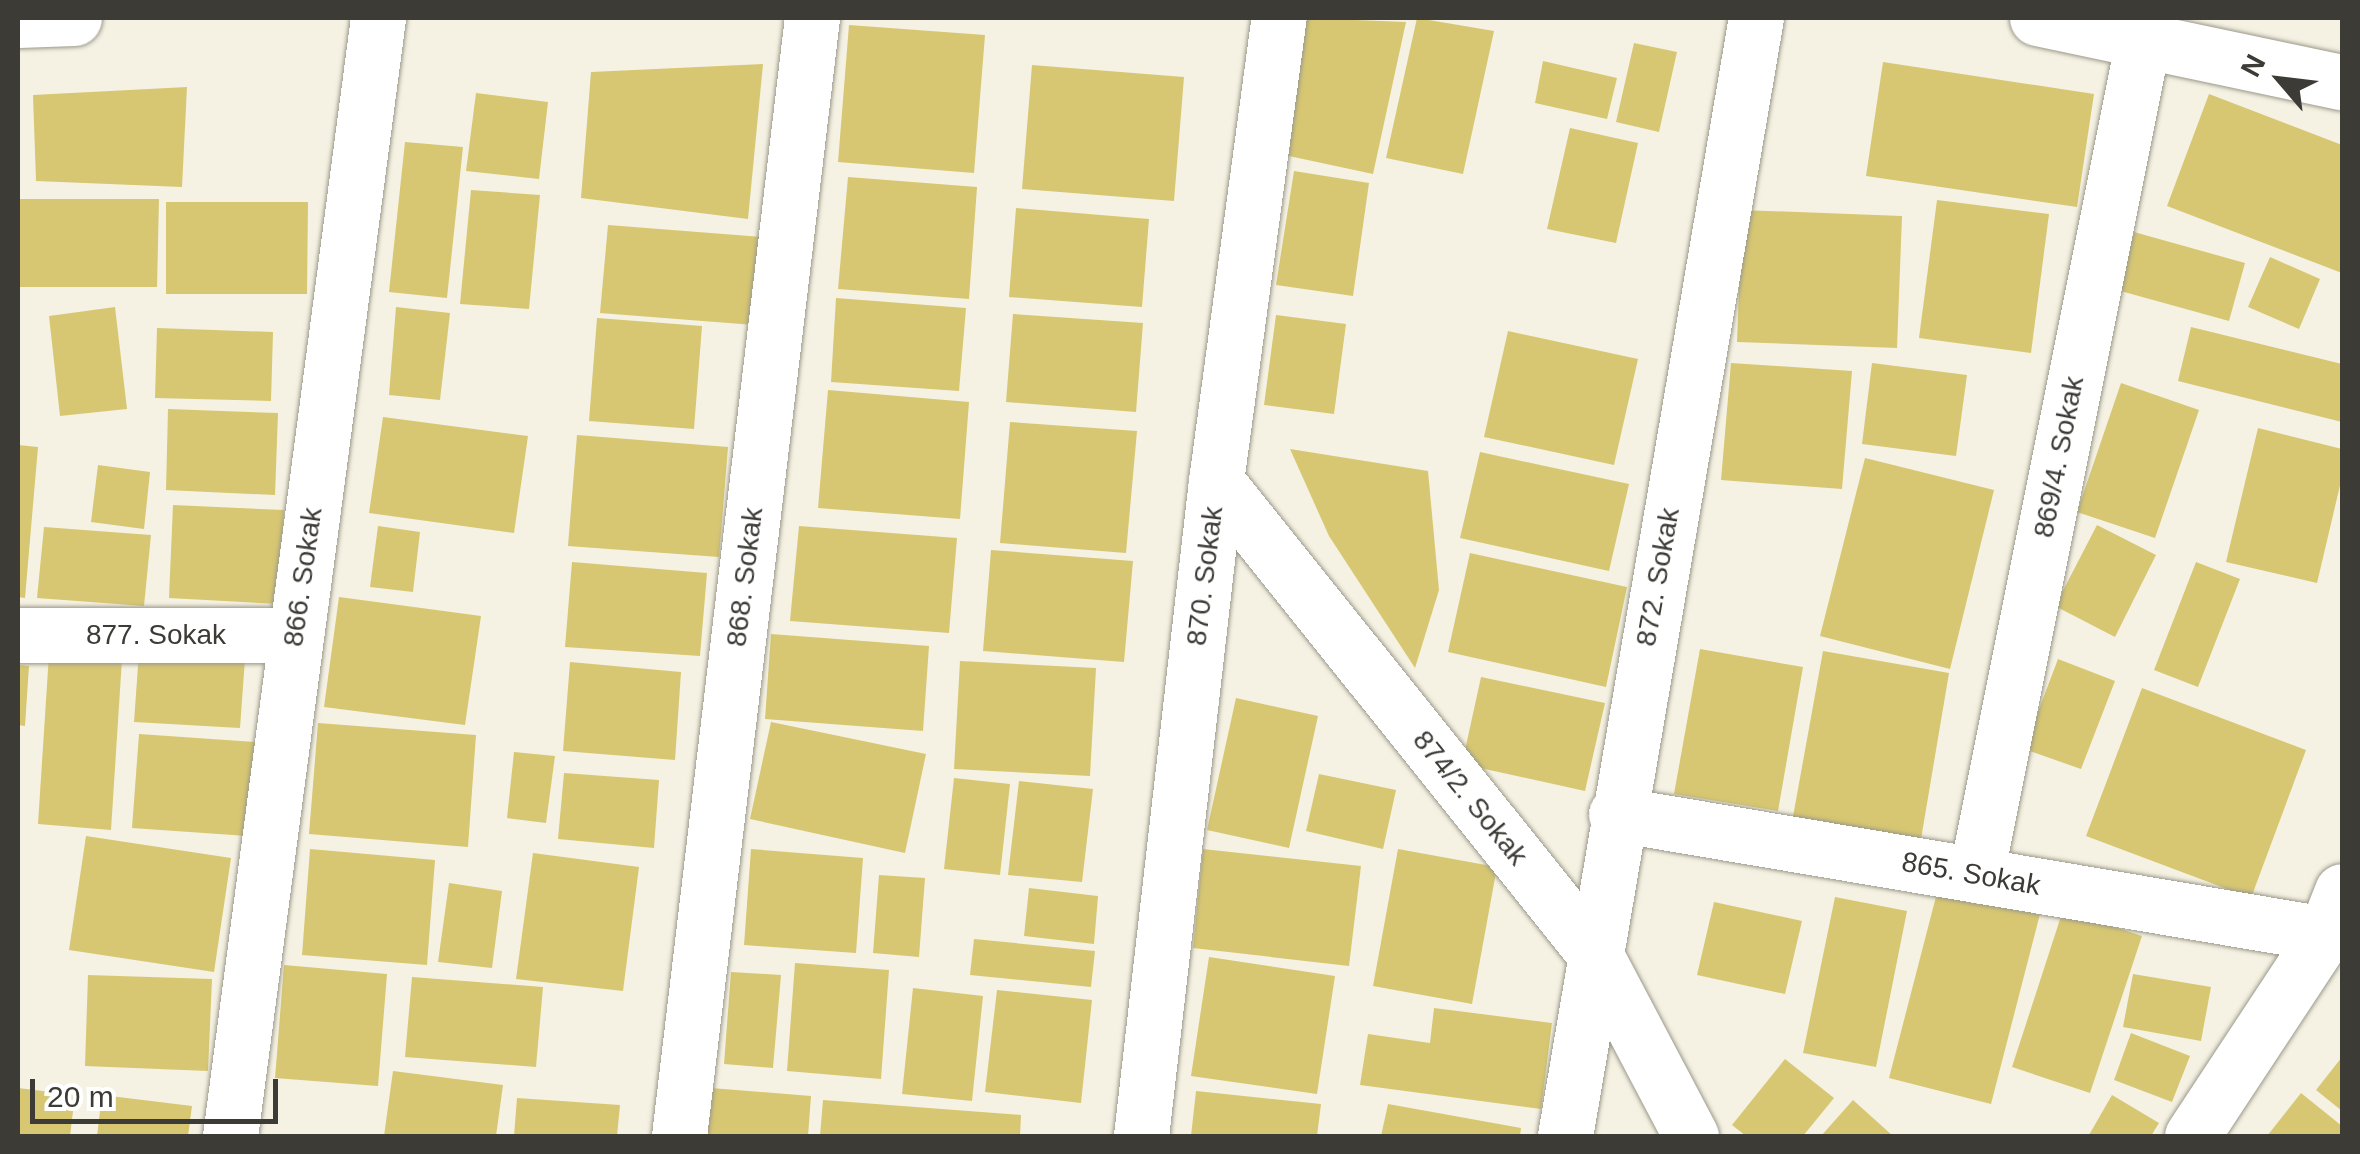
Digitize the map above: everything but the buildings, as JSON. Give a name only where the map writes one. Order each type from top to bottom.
[{"type":"street","points":[[18,20],[74,18]]},
{"type":"street","name":"866. Sokak","points":[[230,1136],[378,18]]},
{"type":"street","name":"868. Sokak","points":[[679,1136],[812,18]]},
{"type":"street","name":"870. Sokak","points":[[1141,1136],[1216,480],[1279,18]]},
{"type":"street","name":"872. Sokak","points":[[1565,1136],[1616,814],[1756,18]]},
{"type":"street","points":[[2037,18],[2342,82]]},
{"type":"street","name":"869/4. Sokak","points":[[1976,875],[2143,40]]},
{"type":"street","name":"874/2. Sokak","points":[[1216,480],[1595,954],[1691,1136]]},
{"type":"street","name":"877. Sokak","points":[[18,634],[295,635]]},
{"type":"street","name":"865. Sokak","points":[[1616,814],[1976,875],[2334,912]]},
{"type":"street","points":[[2192,1136],[2334,912]]}]
